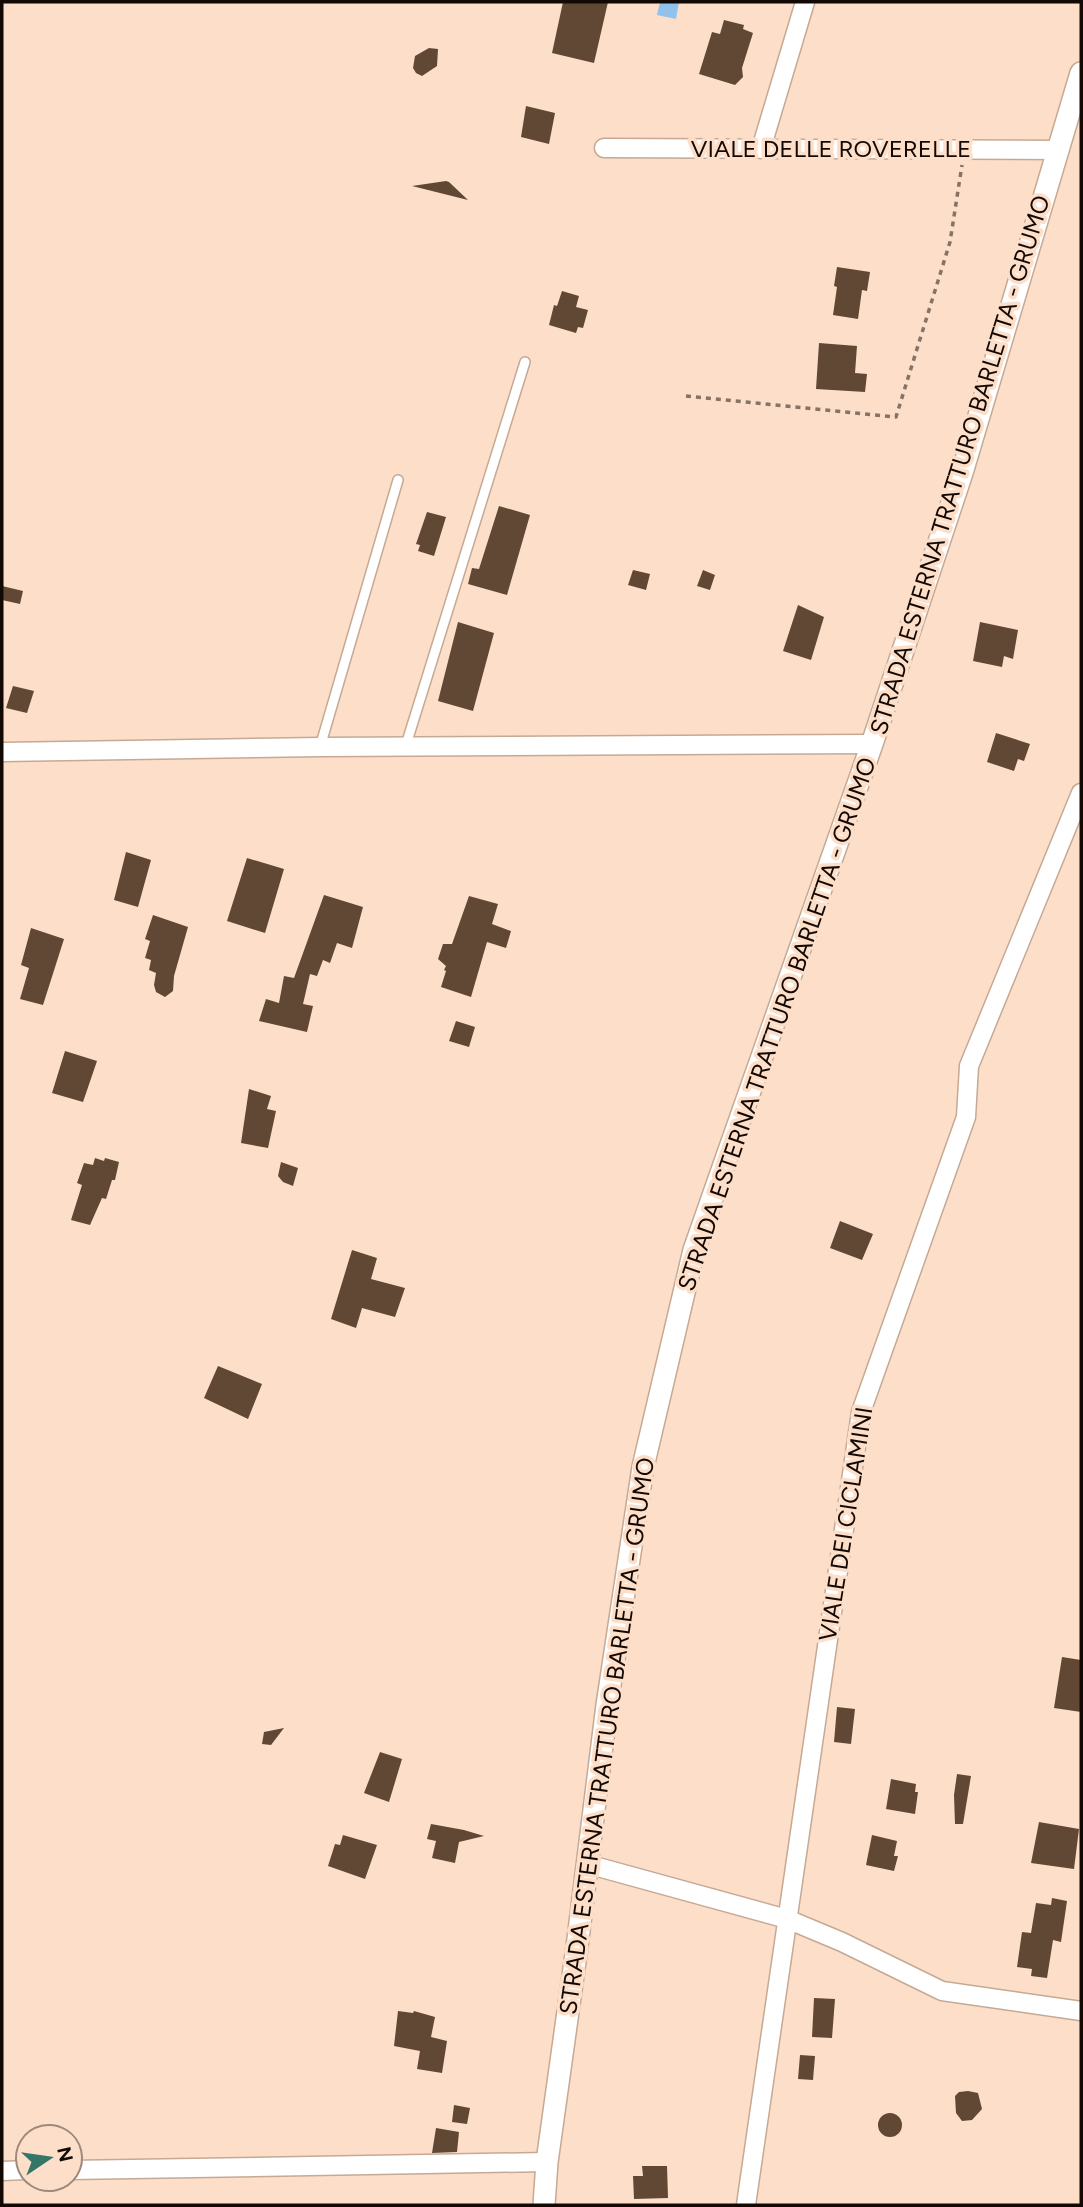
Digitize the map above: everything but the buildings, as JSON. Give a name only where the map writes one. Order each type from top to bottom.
[{"type":"street","points":[[761,149],[805,2]]},
{"type":"street","name":"STRADA ESTERNA TRATTURO BARLETTA - GRUMO","points":[[544,2205],[547,2162],[607,1705],[643,1467],[694,1250],[872,744],[962,473],[1081,73]]},
{"type":"street","name":"VIALE DELLE ROVERELLE","points":[[604,148],[1058,150]]},
{"type":"street","points":[[2,752],[872,744]]},
{"type":"street","name":"VIALE DEI CICLAMINI","points":[[746,2205],[861,1412],[966,1117],[969,1066],[1081,793]]},
{"type":"street","points":[[587,1864],[787,1919],[842,1942],[942,1991],[1081,2011]]},
{"type":"street","points":[[84,2170],[547,2162]]},
{"type":"lane","points":[[405,748],[524,362]]},
{"type":"lane","points":[[320,747],[398,480]]},
{"type":"path","points":[[685,396],[896,417],[950,242],[965,150]]},
{"type":"water","points":[[660,2],[679,2],[676,19],[657,15]]}]
